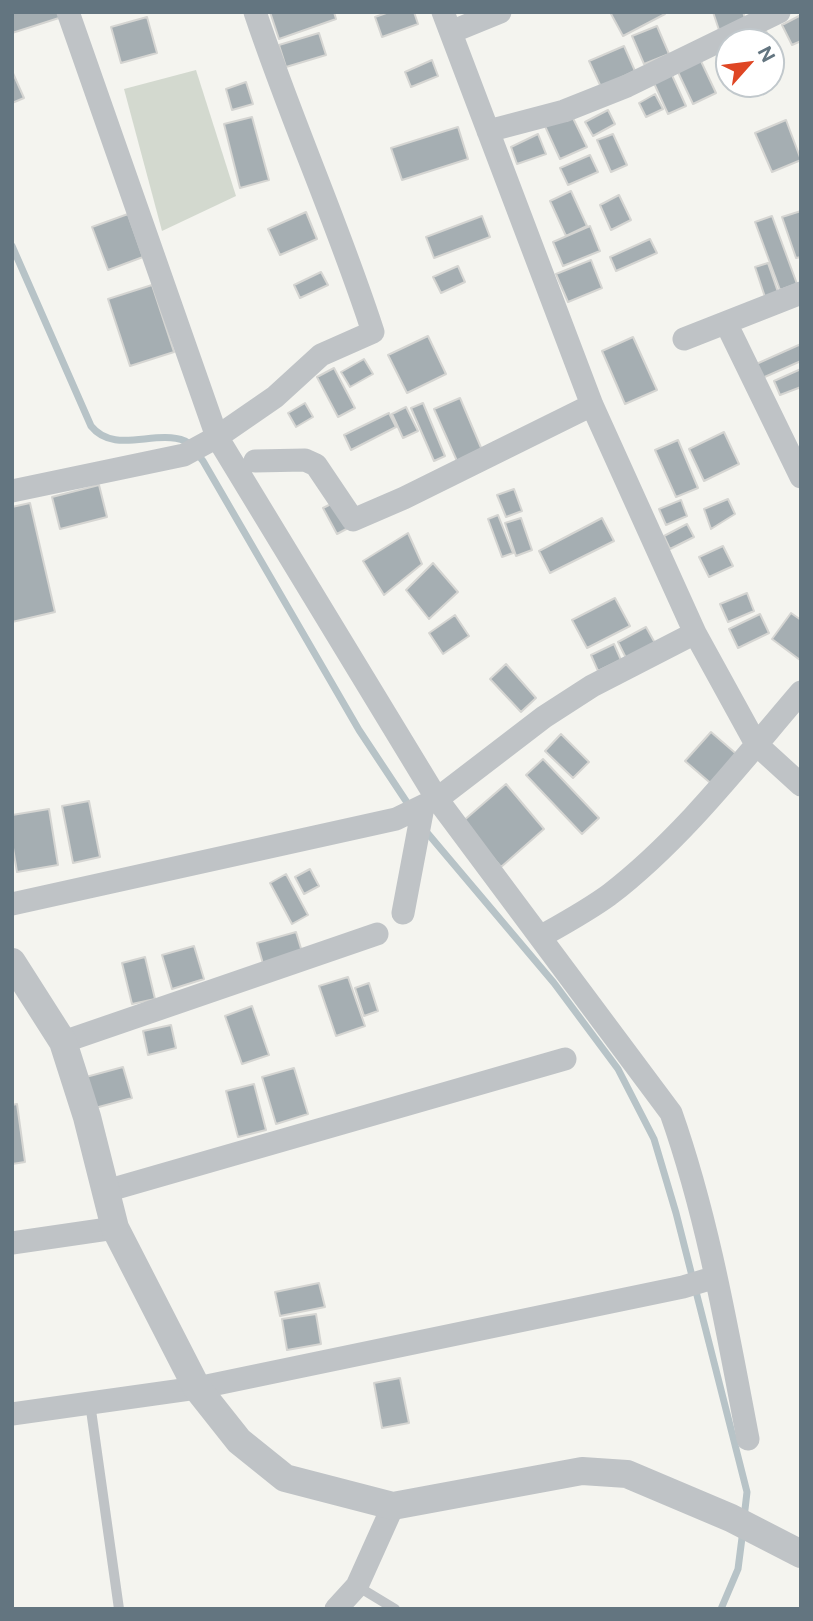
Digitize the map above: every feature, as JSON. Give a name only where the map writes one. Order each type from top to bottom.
[{"type":"street","points":[[68,12],[202,445],[430,803],[540,937],[671,1113],[690,1167],[700,1282],[748,1439]]},
{"type":"street","points":[[12,491],[202,445],[275,397],[321,355],[373,332],[353,271],[276,75],[255,12]]},
{"type":"street","points":[[500,12],[447,22],[592,405],[695,633],[756,744],[801,785]]},
{"type":"street","points":[[488,131],[564,111],[614,91],[779,12]]},
{"type":"street","points":[[684,339],[801,293]]},
{"type":"street","points":[[726,323],[801,477]]},
{"type":"street","points":[[255,461],[305,460],[316,465],[353,520],[404,498],[592,405]]},
{"type":"street","points":[[12,904],[396,819],[430,803],[544,717],[592,686],[695,633]]},
{"type":"street","points":[[540,937],[586,911],[642,866],[683,827],[801,692]]},
{"type":"street","points":[[403,913],[430,803]]},
{"type":"street","points":[[63,1042],[377,934]]},
{"type":"street","points":[[13,967],[63,1042],[87,1117],[116,1228],[197,1388],[239,1441],[285,1478],[393,1506],[582,1471],[626,1474],[731,1518],[801,1554]]},
{"type":"street","points":[[106,1191],[565,1059]]},
{"type":"street","points":[[12,1243],[116,1228]]},
{"type":"street","points":[[12,1414],[197,1388],[700,1282]]},
{"type":"street","points":[[336,1609],[357,1586],[393,1506]]},
{"type":"lane","points":[[90,1403],[119,1609]]},
{"type":"lane","points":[[357,1586],[395,1609]]},
{"type":"shaded area","points":[[196,70],[236,196],[162,231],[124,89]]},
{"type":"building","points":[[12,12],[60,12],[62,17],[12,33]]},
{"type":"building","points":[[270,12],[334,12],[336,19],[279,39]]},
{"type":"building","points":[[389,12],[414,12],[418,24],[382,37],[375,17]]},
{"type":"building","points":[[610,12],[664,12],[665,14],[623,36]]},
{"type":"building","points":[[713,12],[743,12],[746,21],[718,28]]},
{"type":"building","points":[[801,15],[801,41],[792,45],[782,25]]},
{"type":"building","points":[[147,17],[157,53],[121,63],[111,27]]},
{"type":"building","points":[[657,26],[669,54],[644,64],[632,36]]},
{"type":"building","points":[[319,33],[326,55],[286,67],[279,45]]},
{"type":"building","points":[[624,46],[635,71],[601,87],[589,61]]},
{"type":"building","points":[[699,57],[715,93],[693,104],[676,68]]},
{"type":"building","points":[[432,60],[438,76],[411,87],[405,72]]},
{"type":"building","points":[[12,71],[24,98],[12,103]]},
{"type":"building","points":[[671,73],[686,106],[668,114],[653,81]]},
{"type":"building","points":[[246,82],[253,104],[232,110],[226,89]]},
{"type":"building","points":[[655,94],[663,109],[646,117],[639,103]]},
{"type":"building","points":[[608,110],[615,124],[593,136],[585,122]]},
{"type":"building","points":[[570,112],[587,147],[560,159],[544,124]]},
{"type":"building","points":[[252,117],[269,180],[240,188],[224,124]]},
{"type":"building","points":[[786,120],[801,160],[772,172],[755,133]]},
{"type":"building","points":[[458,127],[468,159],[402,180],[391,148]]},
{"type":"building","points":[[538,134],[546,154],[517,164],[511,147]]},
{"type":"building","points":[[613,134],[627,165],[611,172],[597,140]]},
{"type":"building","points":[[590,155],[598,172],[568,185],[560,168]]},
{"type":"building","points":[[571,191],[587,226],[566,236],[550,201]]},
{"type":"building","points":[[619,195],[631,220],[611,230],[600,205]]},
{"type":"building","points":[[801,211],[801,257],[796,258],[782,217]]},
{"type":"building","points":[[306,212],[317,239],[280,255],[268,229]]},
{"type":"building","points":[[128,214],[143,257],[108,270],[92,227]]},
{"type":"building","points":[[482,216],[490,237],[434,258],[426,237]]},
{"type":"building","points":[[772,216],[797,284],[780,290],[755,222]]},
{"type":"building","points":[[590,226],[600,251],[563,266],[553,242]]},
{"type":"building","points":[[650,239],[657,253],[616,271],[610,257]]},
{"type":"building","points":[[591,260],[602,288],[568,302],[556,274]]},
{"type":"building","points":[[768,263],[779,295],[766,300],[755,267]]},
{"type":"building","points":[[458,266],[465,282],[441,293],[433,277]]},
{"type":"building","points":[[321,272],[328,285],[300,298],[294,285]]},
{"type":"building","points":[[152,285],[174,352],[130,366],[108,299]]},
{"type":"building","points":[[428,336],[446,374],[407,393],[388,355]]},
{"type":"building","points":[[633,337],[657,390],[625,404],[602,351]]},
{"type":"building","points":[[801,344],[801,361],[760,379],[754,365]]},
{"type":"building","points":[[364,359],[373,374],[350,387],[341,372]]},
{"type":"building","points":[[334,368],[355,408],[338,417],[317,377]]},
{"type":"building","points":[[801,369],[801,387],[780,395],[774,381]]},
{"type":"building","points":[[460,398],[482,450],[457,461],[434,409]]},
{"type":"building","points":[[305,403],[313,417],[296,427],[288,413]]},
{"type":"building","points":[[423,403],[445,456],[434,461],[411,408]]},
{"type":"building","points":[[406,407],[418,431],[403,438],[392,414]]},
{"type":"building","points":[[389,413],[396,427],[351,450],[344,435]]},
{"type":"building","points":[[724,432],[739,464],[704,481],[689,449]]},
{"type":"building","points":[[678,440],[698,488],[676,497],[655,450]]},
{"type":"building","points":[[99,485],[107,517],[60,529],[52,497]]},
{"type":"building","points":[[514,489],[522,511],[506,517],[497,495]]},
{"type":"building","points":[[728,499],[735,514],[711,529],[704,509]]},
{"type":"building","points":[[339,500],[352,526],[337,534],[323,508]]},
{"type":"building","points":[[681,500],[687,516],[666,525],[659,509]]},
{"type":"building","points":[[30,503],[55,612],[12,622],[12,507]]},
{"type":"building","points":[[498,515],[513,553],[502,557],[488,519]]},
{"type":"building","points":[[521,518],[532,550],[516,556],[505,523]]},
{"type":"building","points":[[602,518],[614,541],[550,573],[539,551]]},
{"type":"building","points":[[687,524],[694,537],[670,549],[664,536]]},
{"type":"building","points":[[408,533],[422,564],[384,595],[363,561]]},
{"type":"building","points":[[723,546],[733,566],[709,577],[699,557]]},
{"type":"building","points":[[433,563],[458,592],[429,619],[406,590]]},
{"type":"building","points":[[747,593],[754,611],[728,622],[720,604]]},
{"type":"building","points":[[615,598],[630,626],[587,648],[572,620]]},
{"type":"building","points":[[791,613],[801,620],[800,660],[772,639]]},
{"type":"building","points":[[760,614],[769,633],[738,648],[729,629]]},
{"type":"building","points":[[455,615],[469,636],[443,654],[429,633]]},
{"type":"building","points":[[646,627],[655,643],[626,658],[618,642]]},
{"type":"building","points":[[614,644],[621,660],[598,671],[591,655]]},
{"type":"building","points":[[506,664],[536,698],[521,712],[490,679]]},
{"type":"building","points":[[711,732],[741,758],[715,787],[685,761]]},
{"type":"building","points":[[561,734],[589,762],[573,778],[545,751]]},
{"type":"building","points":[[543,759],[599,818],[582,834],[526,775]]},
{"type":"building","points":[[506,784],[544,829],[501,867],[462,822]]},
{"type":"building","points":[[89,801],[100,857],[73,863],[62,806]]},
{"type":"building","points":[[49,809],[58,865],[17,872],[12,842],[12,815]]},
{"type":"building","points":[[310,869],[319,886],[304,894],[295,877]]},
{"type":"building","points":[[286,874],[308,915],[292,924],[270,883]]},
{"type":"building","points":[[296,932],[303,955],[264,967],[257,943]]},
{"type":"building","points":[[194,946],[204,979],[172,989],[162,955]]},
{"type":"building","points":[[145,957],[155,999],[132,1004],[122,963]]},
{"type":"building","points":[[348,977],[365,1026],[336,1036],[319,986]]},
{"type":"building","points":[[369,983],[378,1011],[364,1016],[355,988]]},
{"type":"building","points":[[252,1006],[269,1055],[242,1064],[225,1016]]},
{"type":"building","points":[[171,1025],[176,1048],[148,1055],[143,1031]]},
{"type":"building","points":[[123,1067],[132,1098],[95,1108],[86,1077]]},
{"type":"building","points":[[294,1068],[308,1114],[276,1124],[262,1077]]},
{"type":"building","points":[[254,1084],[266,1130],[238,1137],[226,1091]]},
{"type":"building","points":[[17,1104],[25,1162],[12,1164],[12,1105]]},
{"type":"building","points":[[319,1283],[325,1307],[280,1316],[275,1292]]},
{"type":"building","points":[[316,1314],[321,1344],[287,1350],[282,1319]]},
{"type":"building","points":[[400,1378],[409,1423],[382,1428],[374,1383]]},
{"type":"waterway","points":[[12,246],[91,426],[111,439],[173,438],[185,441],[193,448],[359,730],[410,807]]},
{"type":"waterway","points":[[424,829],[554,983],[618,1069],[654,1139],[676,1213],[747,1492],[744,1518]]},
{"type":"waterway","points":[[721,1609],[738,1569],[743,1530]]}]
